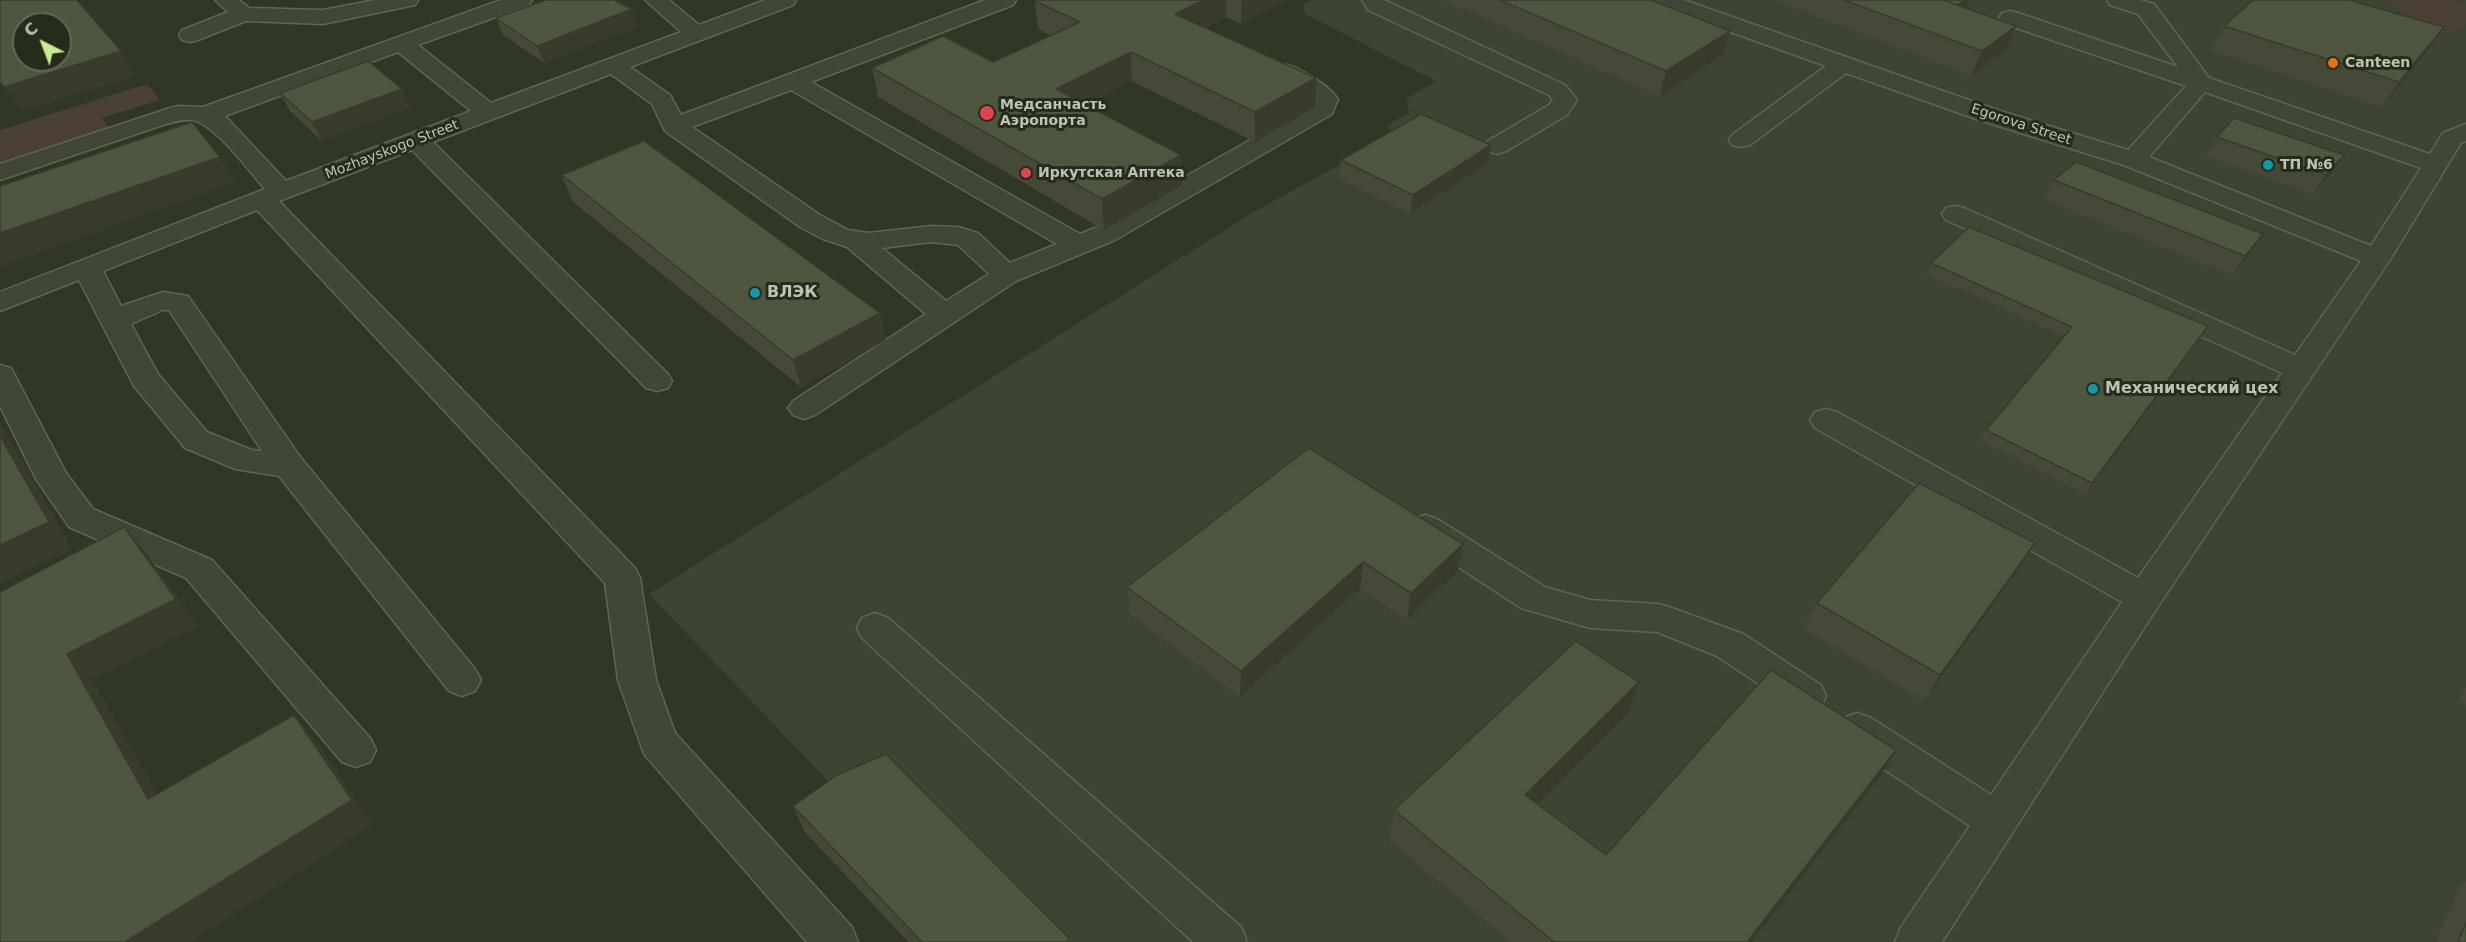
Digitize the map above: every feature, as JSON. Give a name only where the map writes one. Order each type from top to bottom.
[{"type":"street","points":[[204,116],[520,0]]},
{"type":"street","points":[[656,0],[697,34]]},
{"type":"street","name":"Mozhayskogo Street","points":[[0,302],[785,0]]},
{"type":"street","points":[[674,126],[1005,0]]},
{"type":"street","points":[[1373,0],[1376,5],[1557,90],[1565,100],[1558,110],[1497,146]]},
{"type":"street","name":"Egorova Street","points":[[1663,0],[1991,116],[2133,160],[2377,258]]},
{"type":"street","points":[[2118,0],[2151,4],[2201,83]]},
{"type":"street","points":[[190,35],[234,7],[323,17],[398,1]]},
{"type":"street","points":[[2010,18],[2435,164]]},
{"type":"street","points":[[401,43],[488,114]]},
{"type":"street","points":[[804,408],[1006,274],[1105,234],[1323,109],[1326,99],[1318,91],[1255,57]]},
{"type":"street","points":[[1741,140],[1842,65]]},
{"type":"street","points":[[614,66],[662,100],[674,126],[810,221],[834,235],[856,241],[883,242],[946,233],[968,238],[1006,274]]},
{"type":"street","points":[[793,81],[1077,244]]},
{"type":"street","points":[[2133,160],[2201,83]]},
{"type":"street","points":[[0,172],[179,113],[197,113],[218,121],[272,196],[622,578],[637,680],[658,742],[836,942]]},
{"type":"street","points":[[1917,942],[2144,598],[2377,258],[2452,138],[2466,131]]},
{"type":"street","points":[[417,141],[657,381]]},
{"type":"street","points":[[1955,213],[2300,369]]},
{"type":"street","points":[[856,241],[945,315]]},
{"type":"street","points":[[87,268],[145,379],[196,440],[247,461],[289,466]]},
{"type":"street","points":[[114,320],[159,303],[170,300],[178,302],[289,466],[462,680]]},
{"type":"street","points":[[0,375],[53,480],[81,519],[199,569],[356,750]]},
{"type":"street","points":[[1826,420],[2144,598]]},
{"type":"street","points":[[1398,511],[1534,598],[1590,614],[1659,618],[1730,645],[1996,821]]},
{"type":"street","points":[[875,628],[1225,942]]},
{"type":"shaded area","points":[[1313,0],[2466,0],[2466,942],[908,942],[804,831],[847,801],[649,594],[1252,213],[1397,133],[1386,126],[1409,112],[1406,99],[1436,81],[1305,14],[1303,4]]},
{"type":"shaded area","points":[[2385,0],[2453,0],[2466,5],[2466,26],[2435,36],[2392,23],[2404,5]]},
{"type":"shaded area","points":[[147,84],[160,100],[102,118],[111,131],[0,168],[0,130]]},
{"type":"building","points":[[0,0],[77,0],[121,51],[72,66],[72,12],[12,12],[12,72],[53,72],[4,87],[0,82]]},
{"type":"building","points":[[546,0],[614,0],[632,9],[537,46],[496,18]]},
{"type":"building","points":[[1036,0],[1203,0],[1175,14],[1316,78],[1255,112],[1131,52],[1056,89],[1181,155],[1102,199],[872,68],[943,36],[993,62],[1080,22]]},
{"type":"building","points":[[1500,0],[1651,0],[1730,31],[1666,71]]},
{"type":"building","points":[[1844,0],[1943,0],[2016,26],[1982,51]]},
{"type":"building","points":[[1943,0],[1965,0],[1957,5]]},
{"type":"building","points":[[2253,0],[2349,0],[2444,27],[2399,82],[2224,26]]},
{"type":"building","points":[[368,61],[402,89],[312,122],[280,93]]},
{"type":"building","points":[[1421,114],[1491,145],[1413,195],[1341,160]]},
{"type":"building","points":[[2234,118],[2344,155],[2326,175],[2217,137]]},
{"type":"building","points":[[192,122],[220,157],[0,233],[0,186]]},
{"type":"building","name":"ВЛЭК","points":[[644,141],[880,313],[793,360],[562,175]]},
{"type":"building","points":[[2076,162],[2263,234],[2245,256],[2054,180]]},
{"type":"building","name":"Механический цех","points":[[1969,227],[2208,326],[2092,483],[1986,430],[2072,327],[1931,263]]},
{"type":"building","points":[[0,436],[49,522],[0,545]]},
{"type":"building","points":[[1309,448],[1463,544],[1411,593],[1363,562],[1241,671],[1127,587]]},
{"type":"building","points":[[1919,483],[2035,543],[1940,675],[1817,603]]},
{"type":"building","points":[[124,527],[176,599],[67,654],[148,799],[294,715],[352,800],[125,942],[0,942],[0,592]]},
{"type":"building","points":[[1576,641],[1639,682],[1525,795],[1606,855],[1771,670],[1896,750],[1747,942],[1554,942],[1394,810]]},
{"type":"building","points":[[886,754],[1070,939],[1066,942],[922,942],[793,806],[837,775]]},
{"type":"building","points":[[2466,923],[2466,942],[2458,942]]},
{"type":"place","name":"Canteen","points":[[2333,63]]},
{"type":"place","name":"Медсанчасть Аэропорта","points":[[987,113]]},
{"type":"place","name":"ТП №6","points":[[2268,165]]},
{"type":"place","name":"Иркутская Аптека","points":[[1026,173]]},
{"type":"place","name":"ВЛЭК","points":[[755,293]]},
{"type":"place","name":"Механический цех","points":[[2093,389]]}]
